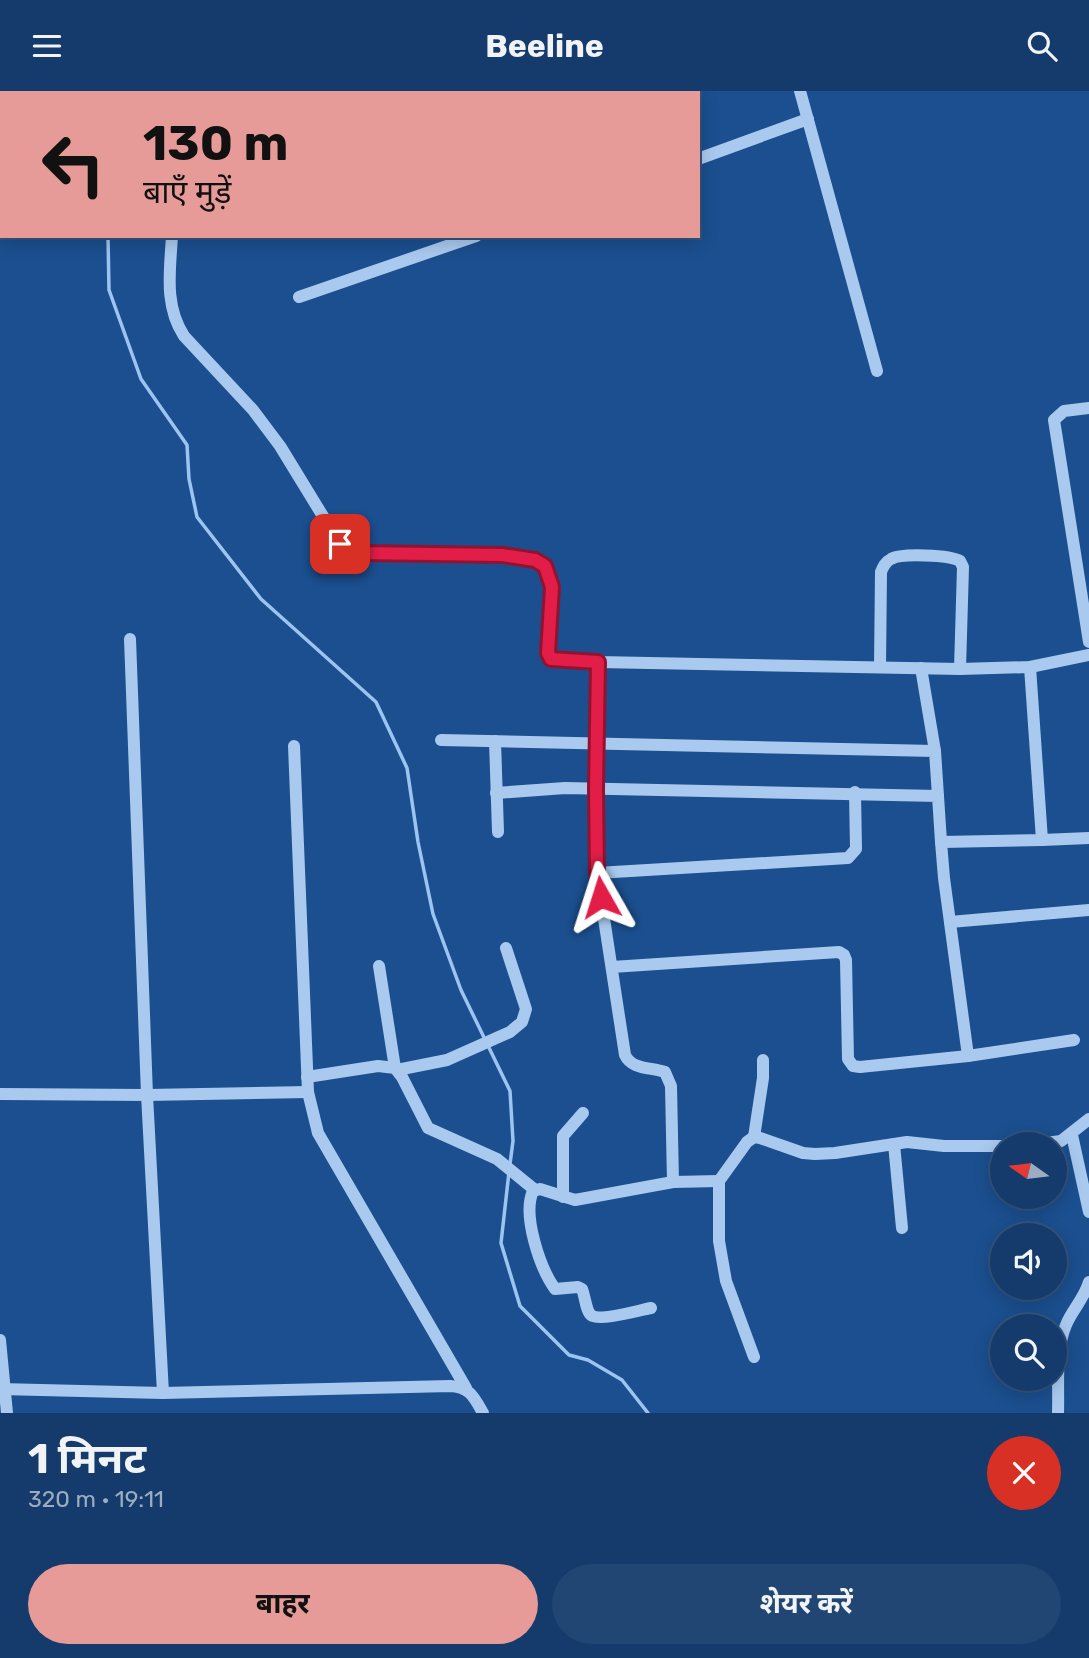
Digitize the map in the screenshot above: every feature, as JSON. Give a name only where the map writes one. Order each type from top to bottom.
[{"type":"street","points":[[800,91],[877,371]]},
{"type":"street","points":[[700,158],[808,119]]},
{"type":"street","points":[[173,238],[170,297],[177,326],[253,410],[280,446],[340,544],[350,552],[359,553],[502,555],[535,560],[545,566],[552,587],[548,653],[551,659],[960,670],[1030,667],[1089,655]]},
{"type":"street","points":[[299,297],[470,238]]},
{"type":"street","points":[[1089,408],[1064,411],[1054,420],[1089,642]]},
{"type":"street","points":[[880,667],[883,566],[895,557],[946,557],[960,561],[963,567],[960,670]]},
{"type":"street","points":[[130,639],[147,1095],[163,1393]]},
{"type":"street","points":[[598,662],[597,873],[625,1055],[634,1065],[665,1073],[671,1086],[673,1182]]},
{"type":"street","points":[[1030,667],[1042,840]]},
{"type":"street","points":[[921,668],[935,751],[941,842],[968,1056]]},
{"type":"street","points":[[442,740],[935,751]]},
{"type":"street","points":[[495,741],[498,831]]},
{"type":"street","points":[[294,745],[307,1077],[318,1133],[483,1413]]},
{"type":"street","points":[[496,793],[565,788],[855,792],[938,796]]},
{"type":"street","points":[[597,873],[848,858],[856,849],[855,792]]},
{"type":"street","points":[[941,842],[1089,838]]},
{"type":"street","points":[[950,922],[1089,910]]},
{"type":"street","points":[[307,1077],[378,1066],[396,1069],[447,1060],[510,1032],[522,1022],[526,1009],[506,948]]},
{"type":"street","points":[[612,967],[839,952],[844,954],[848,1059],[853,1066],[968,1056],[1074,1040]]},
{"type":"street","points":[[379,965],[396,1069],[428,1128],[502,1163],[514,1170],[535,1190]]},
{"type":"street","points":[[754,1357],[721,1261],[717,1193],[719,1181],[747,1142],[754,1137],[763,1060]]},
{"type":"street","points":[[0,1094],[308,1092]]},
{"type":"street","points":[[563,1197],[563,1136],[583,1113]]},
{"type":"street","points":[[1068,1137],[1089,1119]]},
{"type":"street","points":[[1072,1135],[1089,1212]]},
{"type":"street","points":[[754,1137],[803,1153],[816,1154],[907,1142],[944,1146],[990,1146]]},
{"type":"street","points":[[894,1144],[902,1228]]},
{"type":"street","points":[[651,1308],[604,1318],[593,1317],[589,1314],[582,1289],[555,1289],[539,1255],[529,1216],[531,1196],[535,1190],[540,1189],[563,1197],[584,1199],[673,1182],[719,1181]]},
{"type":"street","points":[[1058,1413],[1064,1332],[1085,1295],[1089,1282]]},
{"type":"street","points":[[0,1340],[2,1389],[7,1413]]},
{"type":"street","points":[[2,1389],[163,1393],[450,1386],[466,1388]]},
{"type":"waterway","points":[[108,238],[109,290],[141,379],[187,445],[189,479],[197,517],[261,599],[376,702],[407,768],[418,842],[433,914],[461,990],[510,1091],[513,1141],[510,1164]]},
{"type":"waterway","points":[[509,1172],[501,1243],[520,1306],[569,1355],[588,1360],[622,1380],[648,1413]]},
{"type":"route","points":[[340,544],[350,552],[359,553],[502,555],[535,560],[545,566],[552,587],[548,653],[551,659],[598,662],[597,873],[601,897]]}]
